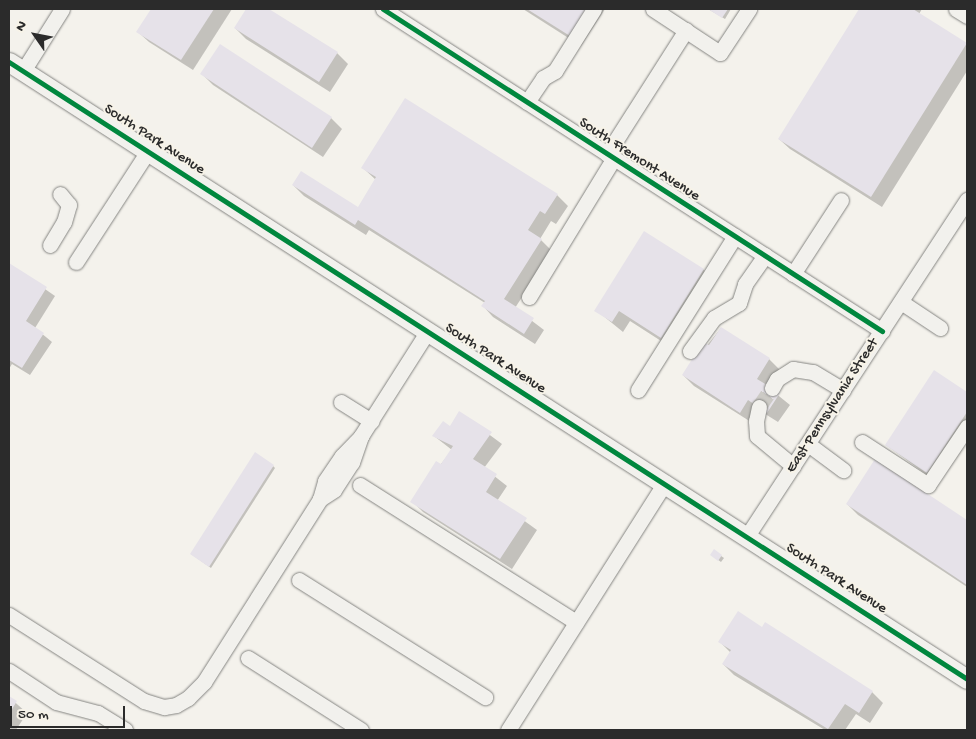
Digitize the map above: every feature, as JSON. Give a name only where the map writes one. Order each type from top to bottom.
[{"type":"main road","name":"South Park Avenue","points":[[16,66],[967,679]]},
{"type":"street","name":"South Fremont Avenue","points":[[383,9],[405,15],[528,102],[882,331]]},
{"type":"street","points":[[528,102],[543,78],[555,71],[594,9]]},
{"type":"street","points":[[653,9],[720,53],[749,9]]},
{"type":"street","points":[[956,9],[967,16]]},
{"type":"street","points":[[16,66],[55,11]]},
{"type":"street","points":[[528,297],[686,30]]},
{"type":"street","points":[[76,262],[148,151]]},
{"type":"street","points":[[50,245],[64,222],[69,205],[60,194]]},
{"type":"street","points":[[793,274],[841,200]]},
{"type":"street","name":"East Pennsylvania Street","points":[[747,536],[967,200]]},
{"type":"street","points":[[638,390],[735,236]]},
{"type":"street","points":[[690,351],[714,318],[739,303],[745,284],[765,256]]},
{"type":"street","points":[[901,302],[940,328]]},
{"type":"street","points":[[9,615],[144,701],[164,707],[176,705],[188,698],[204,682],[320,499],[330,473],[361,436],[428,331]]},
{"type":"street","points":[[772,388],[777,379],[794,369],[813,372],[843,390]]},
{"type":"street","points":[[341,402],[371,421]]},
{"type":"street","points":[[759,408],[756,421],[757,436],[793,466]]},
{"type":"street","points":[[862,442],[928,485],[967,427]]},
{"type":"street","points":[[808,444],[843,470]]},
{"type":"street","points":[[508,730],[665,483]]},
{"type":"street","points":[[360,486],[576,622]]},
{"type":"street","points":[[299,580],[485,697]]},
{"type":"street","points":[[248,658],[362,730]]},
{"type":"street","points":[[9,671],[56,702],[98,713],[125,730]]},
{"type":"building","points":[[151,9],[214,9],[181,60],[136,32]]},
{"type":"building","points":[[246,9],[269,9],[338,52],[319,82],[234,28]]},
{"type":"building","points":[[527,9],[588,9],[570,36]]},
{"type":"building","points":[[708,9],[728,9],[722,18]]},
{"type":"building","points":[[859,9],[913,9],[967,43],[871,197],[778,139]]},
{"type":"building","points":[[220,44],[332,117],[312,148],[200,74]]},
{"type":"building","points":[[405,98],[558,194],[545,214],[540,211],[528,230],[542,239],[504,299],[534,318],[524,334],[481,306],[485,301],[358,220],[355,225],[292,185],[301,171],[358,207],[376,177],[361,168]]},
{"type":"building","points":[[644,231],[704,269],[661,338],[619,311],[612,322],[594,311]]},
{"type":"building","points":[[9,263],[47,287],[26,321],[44,333],[22,368],[9,360]]},
{"type":"building","points":[[721,327],[770,358],[757,379],[780,393],[767,413],[748,400],[740,413],[682,375],[703,342],[709,345]]},
{"type":"building","points":[[934,370],[967,392],[967,412],[927,473],[885,445]]},
{"type":"building","points":[[459,411],[492,432],[473,459],[497,474],[486,492],[527,518],[500,559],[410,502],[436,461],[441,464],[453,446],[432,436],[443,421],[450,426]]},
{"type":"building","points":[[255,452],[274,465],[209,567],[190,554]]},
{"type":"building","points":[[875,459],[967,520],[967,585],[846,504]]},
{"type":"building","points":[[714,549],[722,555],[718,561],[710,555]]},
{"type":"building","points":[[738,611],[762,627],[765,622],[873,691],[859,713],[845,704],[828,729],[722,664],[731,650],[718,642]]},
{"type":"building","points":[[9,696],[17,701],[9,714]]},
{"type":"tunnel","points":[[759,407],[772,388]]},
{"type":"cycle path","points":[[383,9],[882,331]]},
{"type":"cycle path","points":[[9,62],[967,679]]}]
